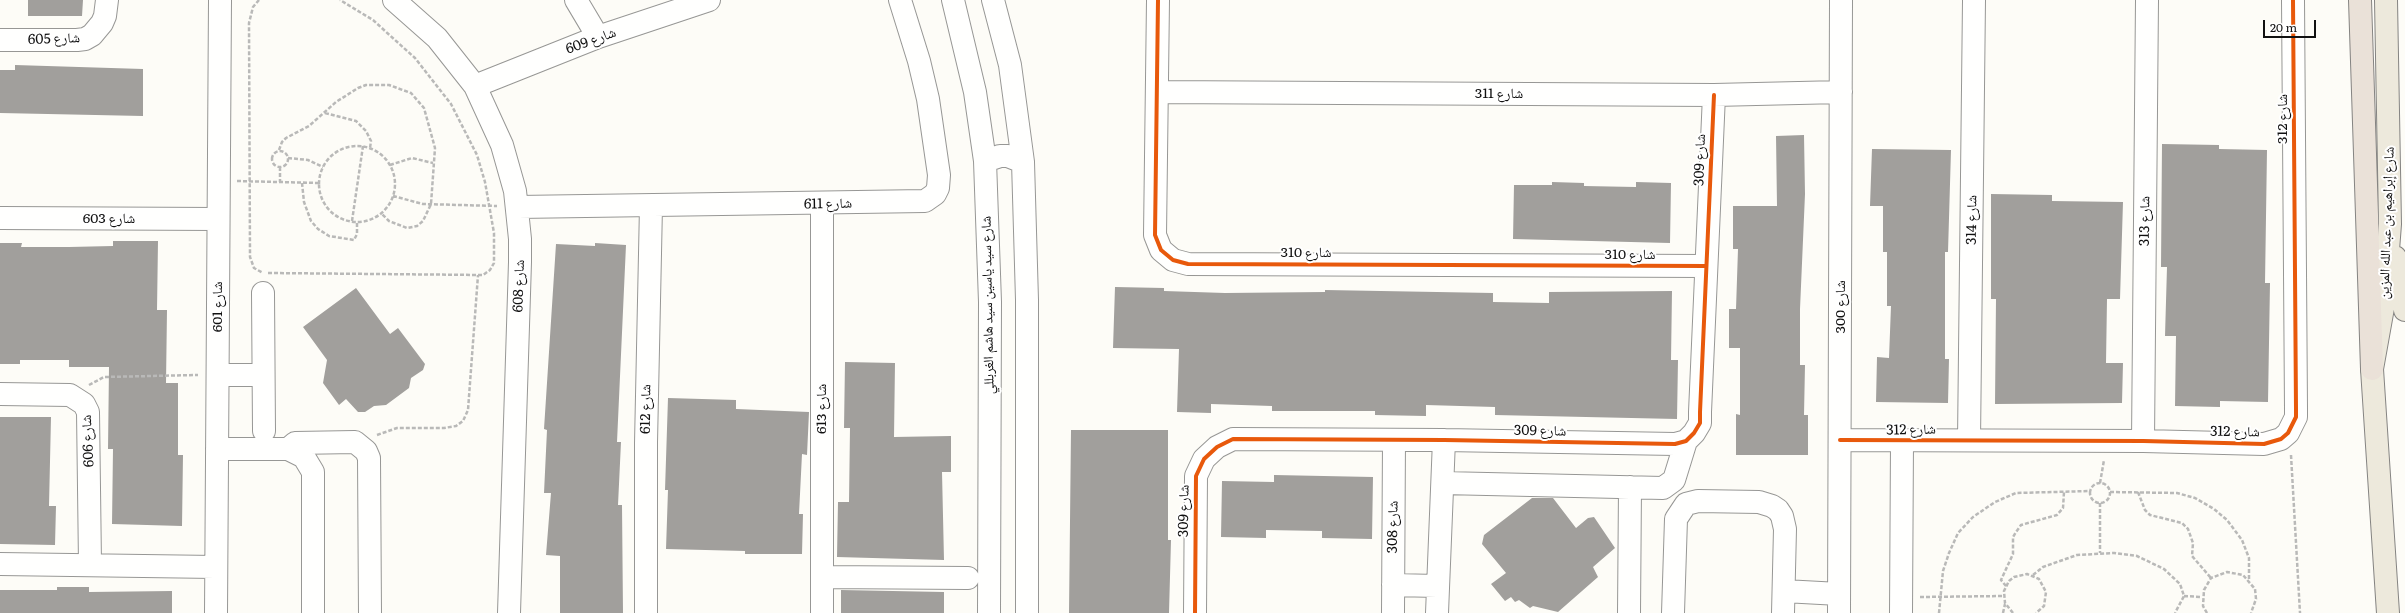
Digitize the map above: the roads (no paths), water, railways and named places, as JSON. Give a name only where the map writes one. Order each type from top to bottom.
[{"type":"highway","points":[[2360,0],[2372,368]]},
{"type":"main road","name":"شارع إبراهيم بن عبد الله المزين","points":[[2386,0],[2390,224],[2384,302],[2372,368],[2388,613]]},
{"type":"main road","points":[[2390,224],[2405,310]]},
{"type":"street","name":"شارع 605","points":[[0,40],[85,39],[92,35],[102,24],[105,16],[107,0]]},
{"type":"street","name":"شارع 601","points":[[216,613],[215,567],[218,375],[220,0]]},
{"type":"street","name":"شارع 608","points":[[394,0],[437,38],[474,86],[502,145],[510,168],[518,207],[520,262],[509,613]]},
{"type":"street","points":[[576,0],[598,37]]},
{"type":"street","name":"شارع 609","points":[[474,86],[598,37],[709,0]]},
{"type":"street","name":"شارع 611","points":[[518,207],[919,203],[931,198],[938,188],[939,175],[928,99],[919,61],[900,0]]},
{"type":"street","name":"شارع سيد ياسين سيد هاشم الغربللي","points":[[953,0],[974,86],[985,162],[990,302],[989,613]]},
{"type":"street","points":[[993,0],[1010,65],[1023,162],[1028,300],[1027,613]]},
{"type":"street","name":"شارع 310","points":[[1158,0],[1155,235],[1161,250],[1173,260],[1180,263],[1706,266]]},
{"type":"street","name":"شارع 300","points":[[1839,604],[1841,0]]},
{"type":"street","name":"شارع 314","points":[[1969,440],[1974,0]]},
{"type":"street","name":"شارع 313","points":[[2143,441],[2147,0]]},
{"type":"street","name":"شارع 312","points":[[1840,440],[1902,442],[1969,440],[2143,441],[2264,444],[2281,439],[2288,433],[2296,417],[2293,0]]},
{"type":"street","name":"شارع 311","points":[[1157,92],[1714,95],[1841,92]]},
{"type":"street","name":"شارع 309","points":[[1195,613],[1196,476],[1204,460],[1217,447],[1233,439],[1251,438],[1394,441],[1444,440],[1675,444],[1686,441],[1694,434],[1700,424],[1714,95]]},
{"type":"street","points":[[985,162],[1000,156],[1008,156],[1023,162]]},
{"type":"street","name":"شارع 613","points":[[822,204],[822,613]]},
{"type":"street","name":"شارع 612","points":[[646,613],[646,443],[651,206]]},
{"type":"street","name":"شارع 603","points":[[0,218],[218,219]]},
{"type":"street","points":[[263,293],[264,431]]},
{"type":"street","points":[[218,375],[263,374]]},
{"type":"street","name":"شارع 606","points":[[0,394],[61,394],[77,398],[84,404],[89,420],[90,564]]},
{"type":"street","points":[[1437,613],[1444,440]]},
{"type":"street","name":"شارع 308","points":[[1392,613],[1394,441]]},
{"type":"street","points":[[1443,483],[1656,488],[1670,485],[1677,474],[1686,441]]},
{"type":"street","points":[[288,449],[295,443],[355,442],[362,446],[369,458],[370,613]]},
{"type":"street","points":[[1901,605],[1902,442]]},
{"type":"street","points":[[313,613],[313,476],[319,456],[328,443]]},
{"type":"street","points":[[217,449],[288,449],[304,457],[313,476]]},
{"type":"street","points":[[1629,613],[1630,487]]},
{"type":"street","points":[[1674,613],[1676,519],[1681,508],[1692,501],[1759,502],[1772,506],[1778,510],[1782,516],[1784,529],[1783,613]]},
{"type":"street","points":[[0,564],[90,564],[215,567]]},
{"type":"street","points":[[822,577],[968,578]]},
{"type":"street","points":[[1393,585],[1438,586]]},
{"type":"street","points":[[1784,590],[1839,604]]}]
